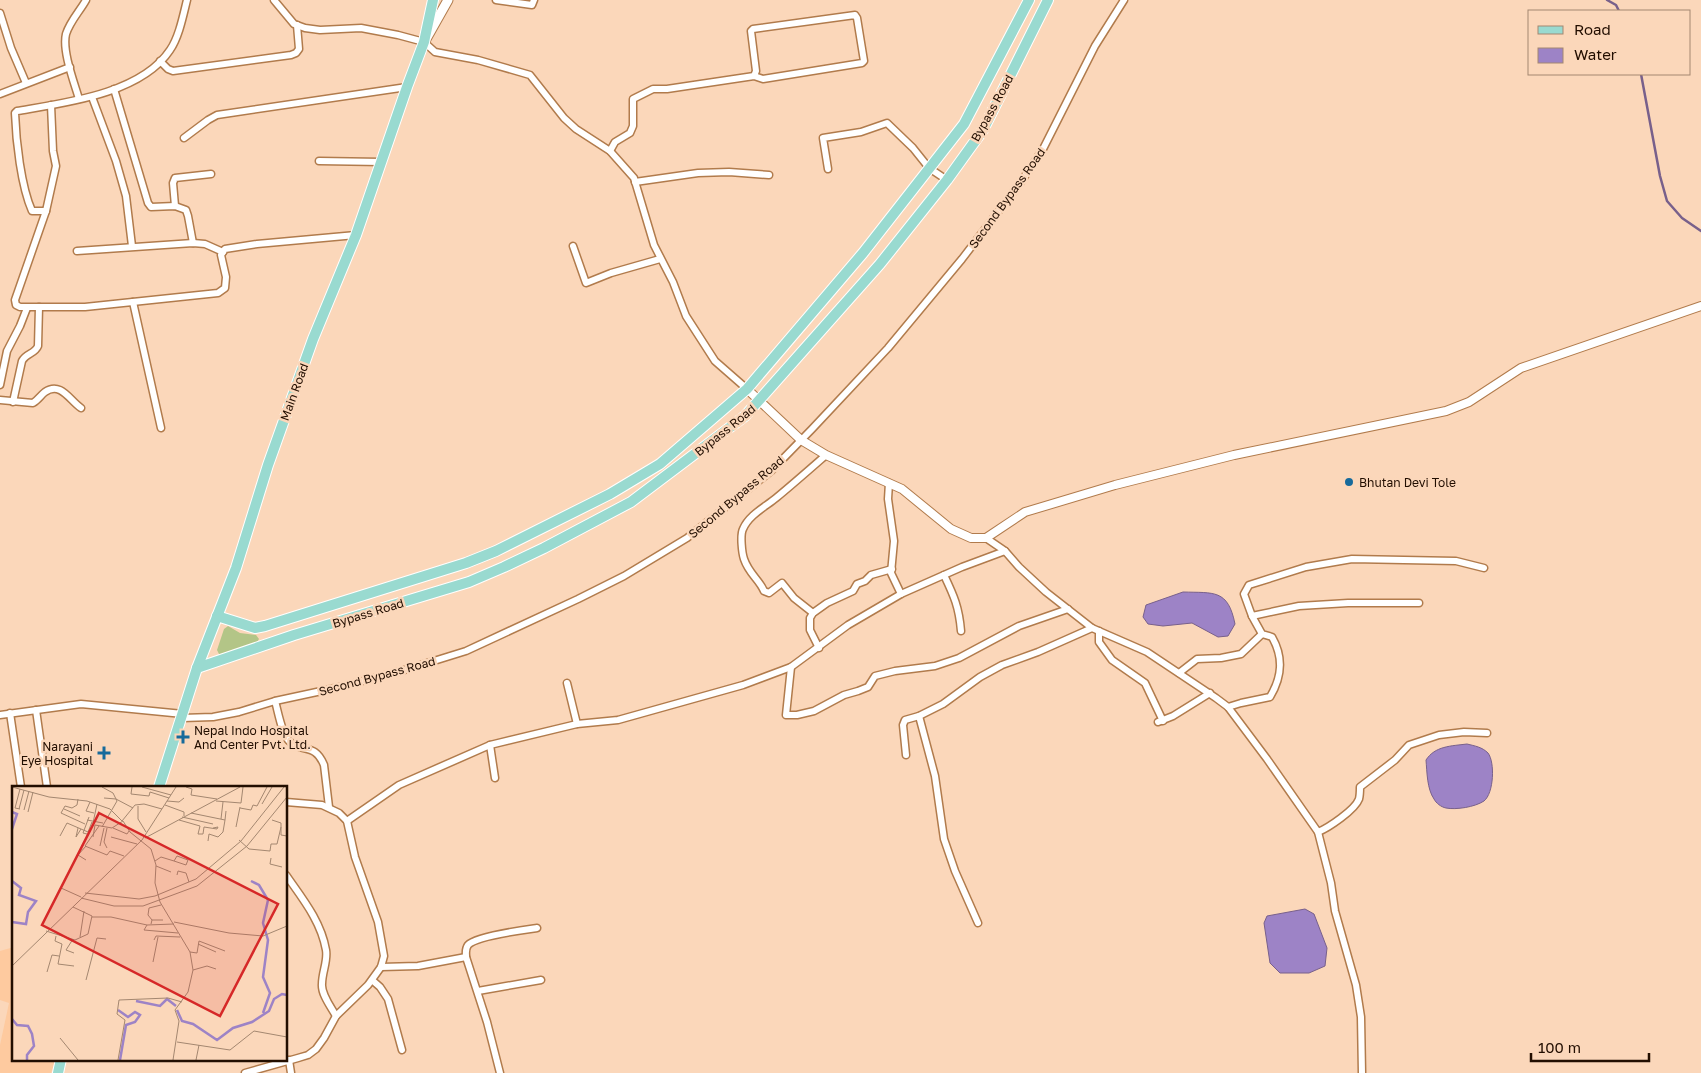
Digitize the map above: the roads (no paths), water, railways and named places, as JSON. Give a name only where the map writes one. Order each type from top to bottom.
[{"type":"main road","name":"Main Road","points":[[159,786],[197,668],[236,568],[268,465],[322,315],[356,235],[424,42],[433,0]]},
{"type":"main road","points":[[424,42],[448,0]]},
{"type":"main road","name":"Bypass Road","points":[[217,616],[255,628],[278,623],[466,563],[536,532],[610,494],[660,464],[747,389],[863,253],[964,124],[1029,0]]},
{"type":"main road","name":"Bypass Road","points":[[197,668],[294,635],[469,582],[544,548],[631,502],[745,416],[880,264],[947,180],[983,130],[1048,0]]},
{"type":"main road","points":[[536,532],[544,548]]},
{"type":"main road","points":[[288,619],[294,635]]},
{"type":"main road","points":[[58,1073],[61,1060]]},
{"type":"street","points":[[79,99],[66,48],[66,35],[72,22],[87,0]]},
{"type":"street","points":[[46,211],[32,211],[29,204],[14,114],[17,111],[92,97],[114,90],[155,67],[170,50],[187,0]]},
{"type":"street","points":[[274,0],[294,24],[297,25],[320,30],[361,28],[424,42],[435,52],[478,60],[530,75],[564,118],[576,129],[610,152],[634,178],[660,259],[673,282],[686,316],[715,361],[801,440],[826,455],[902,489],[951,529],[971,538],[986,538],[1025,512],[1115,485],[1234,455],[1446,411],[1469,402],[1521,368],[1701,306]]},
{"type":"street","points":[[496,0],[532,5],[534,0]]},
{"type":"street","name":"Second Bypass Road","points":[[0,715],[81,704],[213,718],[275,701],[340,687],[408,669],[466,650],[624,576],[687,538],[771,471],[844,396],[923,308],[962,259],[1043,149],[1095,46],[1124,0]]},
{"type":"street","points":[[0,13],[15,58],[26,83]]},
{"type":"street","points":[[610,152],[616,142],[630,132],[634,126],[633,99],[653,89],[666,90],[748,76],[763,79],[862,64],[864,61],[856,16],[753,29],[751,31],[756,71],[754,76]]},
{"type":"street","points":[[160,61],[172,71],[296,54],[299,50],[297,25]]},
{"type":"street","points":[[0,94],[70,67]]},
{"type":"street","points":[[184,138],[217,115],[407,87]]},
{"type":"street","points":[[114,90],[148,203],[151,207],[175,206],[186,210],[193,243]]},
{"type":"street","points":[[92,97],[116,161],[126,196],[132,246]]},
{"type":"street","points":[[51,105],[53,151],[56,166],[46,211],[15,300],[16,305],[27,308],[85,307],[218,293],[225,288],[226,277],[221,255],[225,249],[257,244],[356,235]]},
{"type":"street","points":[[828,169],[823,138],[861,132],[887,123],[913,148],[929,168],[947,180]]},
{"type":"street","points":[[319,161],[382,162]]},
{"type":"street","points":[[635,182],[698,173],[729,172],[770,175]]},
{"type":"street","points":[[175,206],[173,183],[175,178],[211,174]]},
{"type":"street","points":[[77,251],[193,243],[205,244],[223,252]]},
{"type":"street","points":[[573,246],[586,284],[611,273],[660,259]]},
{"type":"street","points":[[133,302],[161,428]]},
{"type":"street","points":[[0,385],[8,351],[27,308]]},
{"type":"street","points":[[13,402],[22,361],[24,357],[36,350],[38,346],[39,308]]},
{"type":"street","points":[[0,400],[34,403],[45,392],[54,389],[68,394],[76,405],[81,408]]},
{"type":"street","points":[[812,613],[794,598],[782,583],[770,593],[764,591],[761,583],[751,575],[744,560],[742,530],[754,514],[826,455]]},
{"type":"street","points":[[889,483],[888,499],[894,540],[891,572],[902,594]]},
{"type":"street","points":[[986,538],[1005,552],[1046,592],[1092,628],[1147,652],[1210,693],[1228,707],[1248,732],[1318,832],[1331,884],[1335,911],[1356,985],[1361,1017],[1362,1073]]},
{"type":"street","points":[[347,821],[400,785],[490,745],[577,724],[618,720],[743,685],[791,667],[848,626],[902,594],[944,575],[1005,552]]},
{"type":"street","points":[[1228,707],[1241,702],[1270,697],[1278,684],[1281,661],[1272,637],[1262,634],[1252,616],[1244,594],[1249,585],[1306,567],[1352,558],[1456,561],[1484,568]]},
{"type":"street","points":[[818,648],[810,630],[812,613],[827,603],[853,591],[857,584],[871,576],[892,569]]},
{"type":"street","points":[[944,575],[960,614],[961,631]]},
{"type":"street","points":[[1252,616],[1299,606],[1348,603],[1419,603]]},
{"type":"street","points":[[791,667],[786,715],[797,715],[814,711],[844,694],[858,691],[868,686],[875,676],[895,671],[936,666],[959,658],[1019,626],[1068,609]]},
{"type":"street","points":[[906,755],[903,725],[905,720],[919,716],[943,704],[980,677],[1002,665],[1038,652],[1092,628]]},
{"type":"street","points":[[1100,632],[1098,642],[1112,660],[1145,683],[1161,722],[1210,693]]},
{"type":"street","points":[[1179,673],[1197,659],[1221,658],[1241,654],[1262,634]]},
{"type":"street","points":[[567,683],[577,724]]},
{"type":"street","points":[[275,701],[285,736],[290,742],[317,752],[322,758],[329,808]]},
{"type":"street","points":[[36,710],[47,786]]},
{"type":"street","points":[[10,714],[21,786]]},
{"type":"street","points":[[919,716],[934,776],[944,839],[955,872],[978,923]]},
{"type":"street","points":[[1318,832],[1326,829],[1353,809],[1358,800],[1360,787],[1395,760],[1409,745],[1439,736],[1464,732],[1488,733]]},
{"type":"street","points":[[490,745],[495,778]]},
{"type":"street","points":[[245,1073],[308,1055],[316,1049],[336,1016],[372,980],[381,967],[384,956],[378,922],[355,857],[347,821],[339,813],[322,805],[288,802]]},
{"type":"street","points":[[288,878],[305,900],[325,948],[326,962],[322,988],[336,1016]]},
{"type":"street","points":[[500,1073],[478,991],[466,957],[466,948],[470,943],[486,937],[537,928]]},
{"type":"street","points":[[381,967],[418,966],[466,957]]},
{"type":"street","points":[[372,980],[385,993],[388,999],[402,1050]]},
{"type":"street","points":[[478,991],[542,980]]},
{"type":"street","points":[[289,1060],[291,1073]]},
{"type":"water","points":[[1183,592],[1211,593],[1224,599],[1232,613],[1235,624],[1228,636],[1218,637],[1192,623],[1163,626],[1148,624],[1143,617],[1146,605]]},
{"type":"water","points":[[1467,744],[1483,749],[1490,757],[1492,763],[1492,785],[1490,791],[1484,801],[1476,805],[1450,809],[1441,806],[1436,802],[1430,790],[1426,760],[1439,749]]},
{"type":"water","points":[[1305,909],[1314,914],[1327,948],[1325,966],[1309,973],[1280,973],[1270,963],[1264,923],[1267,916]]},
{"type":"waterway","points":[[1607,0],[1616,5],[1618,10]]},
{"type":"waterway","points":[[1641,75],[1660,176],[1667,201],[1682,218],[1701,231]]},
{"type":"place","name":"Bhutan Devi Tole","points":[[1349,482]]},
{"type":"place","name":"Nepal Indo Hospital And Center Pvt. Ltd.","points":[[183,737]]},
{"type":"place","name":"Narayani Eye Hospital","points":[[104,753]]}]
